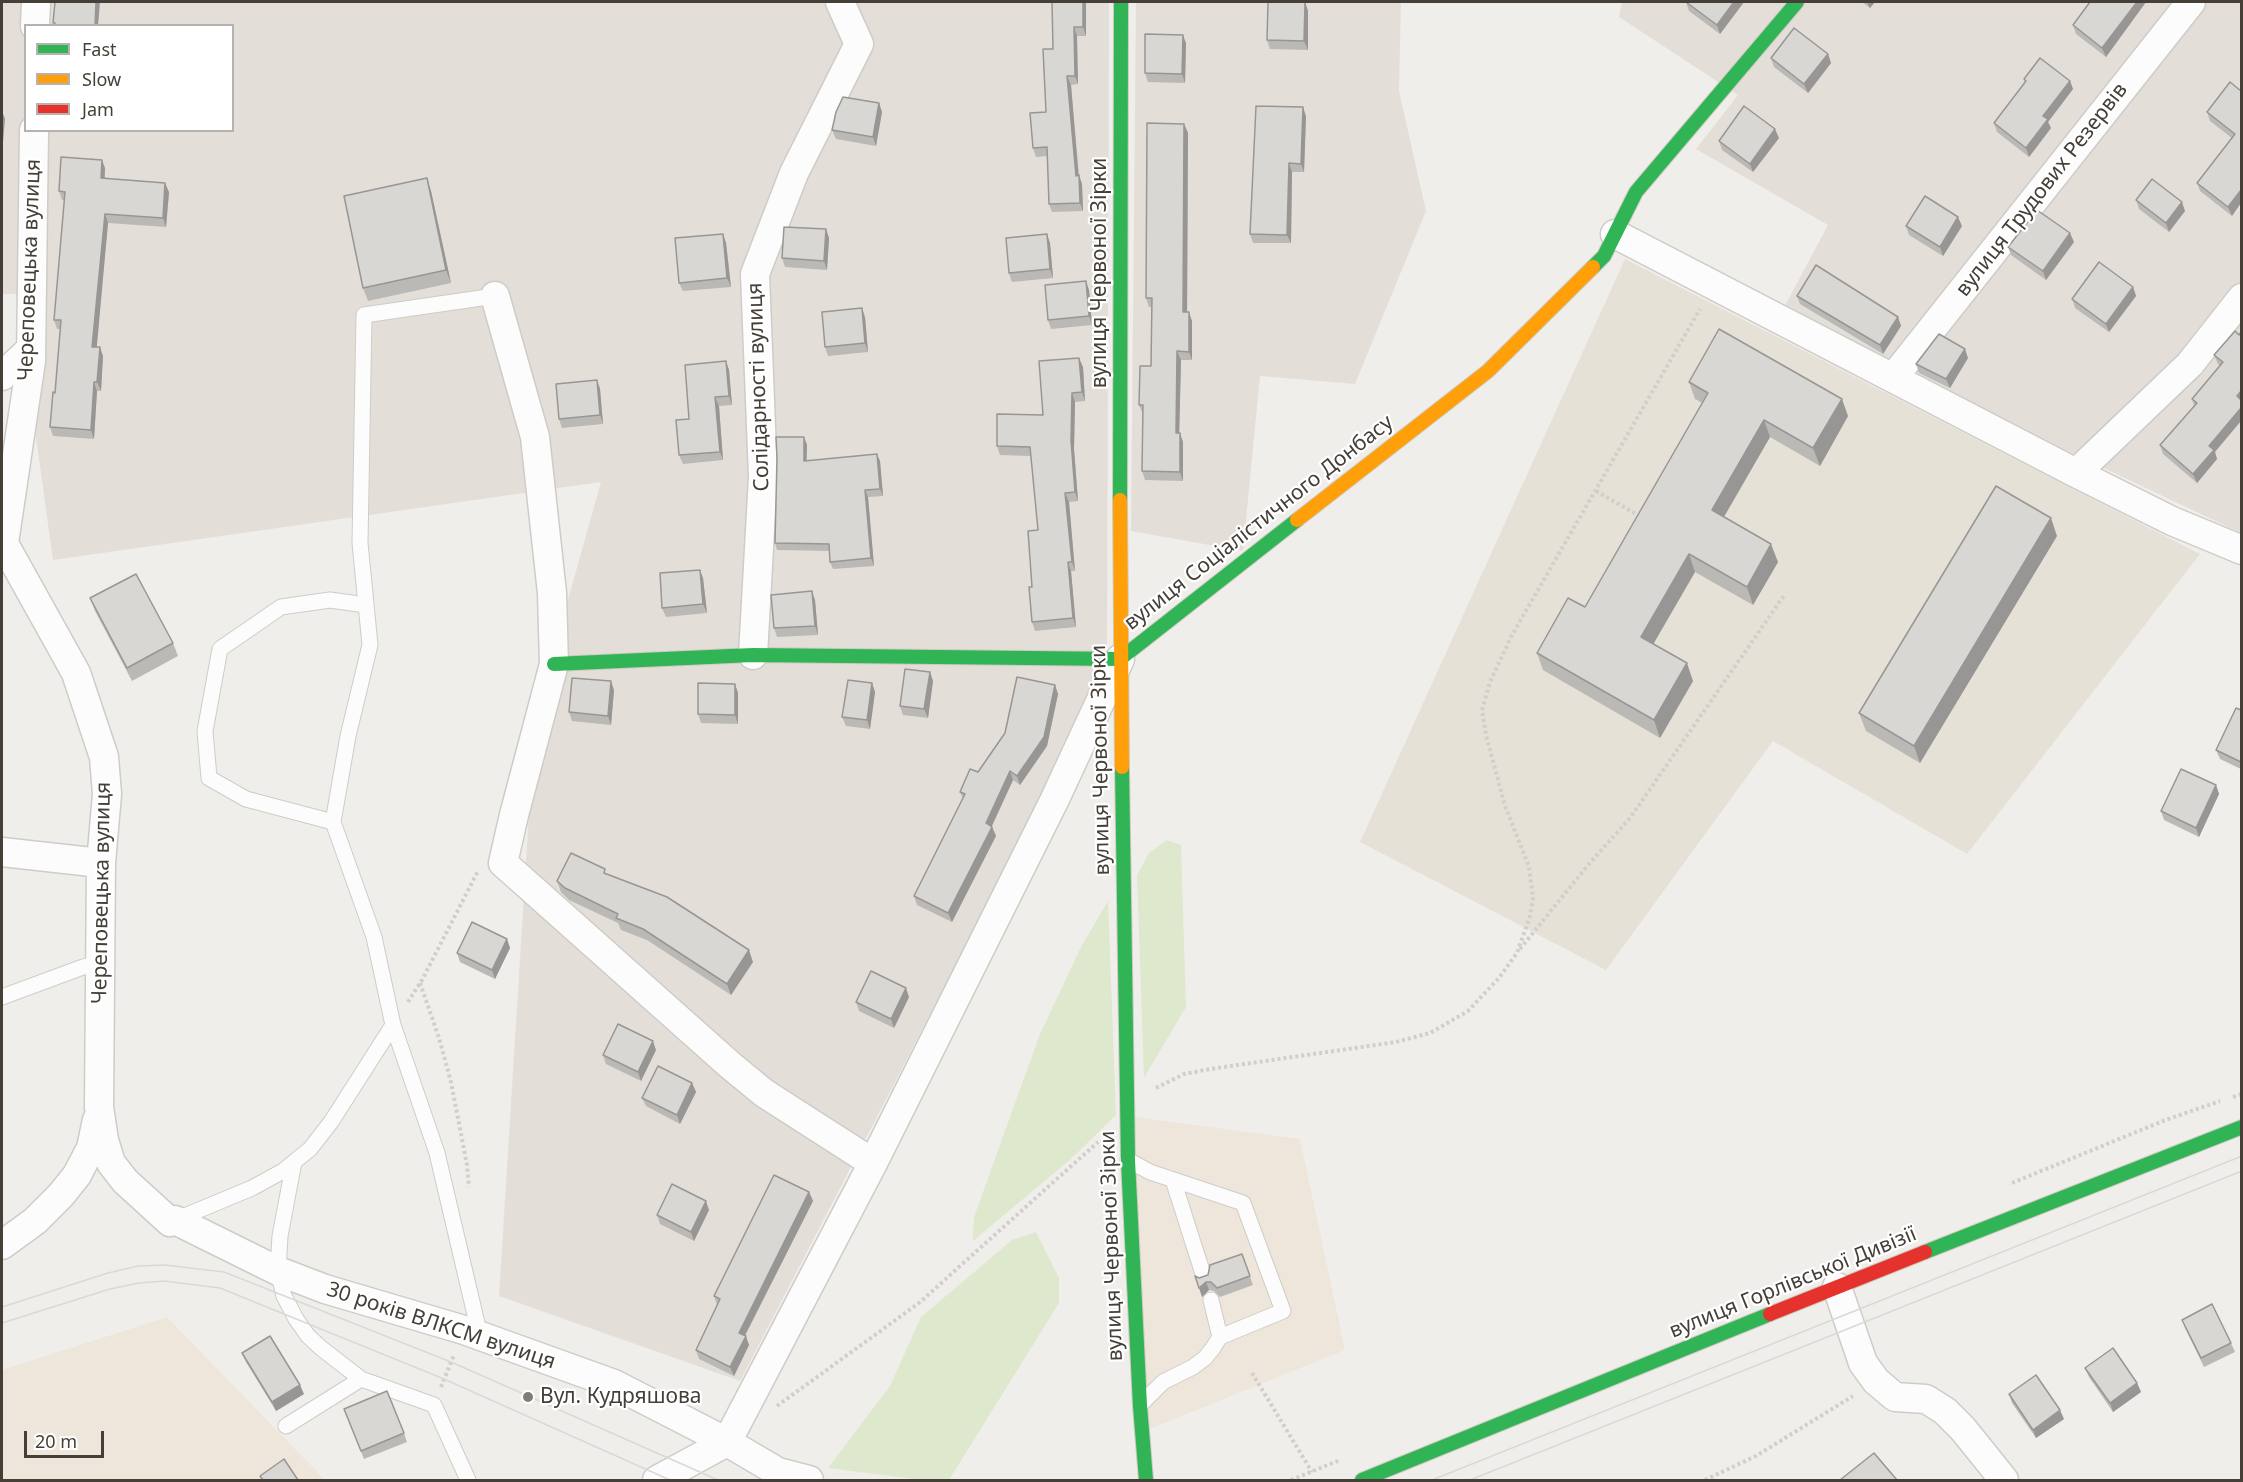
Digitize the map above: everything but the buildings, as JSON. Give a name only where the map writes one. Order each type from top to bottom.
[{"type":"street","points":[[35,24],[36,2]]},
{"type":"street","name":"Солідарності вулиця","points":[[753,655],[763,477],[755,274],[794,173],[859,44],[840,2]]},
{"type":"street","name":"вулиця Червоної Зірки","points":[[1121,2],[1120,658],[1127,1116],[1140,1406],[1146,1480]]},
{"type":"street","name":"вулиця Соціалістичного Донбасу","points":[[554,664],[753,655],[1120,658],[1488,371],[1604,256],[1636,192],[1797,2]]},
{"type":"street","name":"вулиця Трудових Резервів","points":[[1893,378],[2191,2]]},
{"type":"street","name":"Череповецька вулиця","points":[[34,132],[31,361],[3,542],[76,673],[104,757],[107,794],[101,863],[99,1107],[104,1140],[111,1163],[125,1181],[173,1221]]},
{"type":"street","points":[[1615,234],[2076,474],[2172,521],[2241,550]]},
{"type":"street","points":[[495,296],[535,437],[552,593],[554,664],[503,863],[764,1093],[873,1163]]},
{"type":"street","points":[[2076,474],[2190,364],[2241,298]]},
{"type":"street","points":[[2,376],[31,349]]},
{"type":"street","points":[[657,1480],[727,1442],[873,1163],[1054,801],[1120,658]]},
{"type":"street","points":[[2,852],[101,863]]},
{"type":"street","points":[[2,1245],[35,1221],[77,1175],[91,1148],[99,1107]]},
{"type":"street","name":"вулиця Горлівської Дивізії","points":[[1362,1480],[2241,1127]]},
{"type":"street","name":"30 років ВЛКСМ вулиця","points":[[173,1221],[278,1271],[325,1289],[480,1336],[614,1384],[727,1442],[778,1472],[809,1480]]},
{"type":"street","points":[[1838,1287],[1863,1363],[1876,1381],[1895,1397],[1926,1399],[1945,1411],[1963,1429],[2004,1480]]},
{"type":"lane","points":[[480,1336],[437,1153],[393,1025],[374,937],[333,822],[348,736],[370,645],[360,543],[364,315],[495,296]]},
{"type":"lane","points":[[333,822],[246,799],[209,778],[206,731],[220,649],[281,607],[330,600],[366,605]]},
{"type":"lane","points":[[2,997],[83,967],[100,964]]},
{"type":"lane","points":[[173,1221],[252,1188],[283,1171],[310,1149],[331,1122],[393,1025]]},
{"type":"lane","points":[[1128,1160],[1150,1172],[1243,1203],[1283,1311],[1220,1337],[1205,1358],[1163,1382],[1140,1406]]},
{"type":"lane","points":[[294,1162],[280,1236],[278,1271],[284,1296],[296,1319],[308,1336],[361,1379],[434,1405],[468,1480]]},
{"type":"lane","points":[[1173,1180],[1204,1276]]},
{"type":"lane","points":[[1211,1300],[1220,1337]]},
{"type":"lane","points":[[286,1426],[361,1379]]},
{"type":"path","points":[[1517,953],[1530,916],[1533,898],[1529,867],[1505,806],[1486,735],[1482,710],[1490,682],[1512,635],[1714,285]]},
{"type":"path","points":[[1596,491],[1650,522]]},
{"type":"path","points":[[774,1408],[919,1303],[1127,1116],[1156,1087],[1184,1074],[1396,1042],[1430,1033],[1468,1011],[1499,978],[1588,865],[1630,818],[1785,594]]},
{"type":"path","points":[[393,1025],[422,980],[482,863]]},
{"type":"path","points":[[1252,1373],[1312,1472]]},
{"type":"path","points":[[1705,1480],[1756,1456],[1876,1381]]},
{"type":"shaded area","points":[[2,2],[1109,2],[1107,673],[740,1381],[499,1296],[535,717],[601,482],[53,560],[16,294],[2,294]]},
{"type":"shaded area","points":[[1136,2],[1401,2],[1399,91],[1426,211],[1355,384],[1260,376],[1243,551],[1131,531]]},
{"type":"shaded area","points":[[1622,2],[2241,2],[2241,533],[1780,315],[1828,225],[1696,149],[1738,95],[1619,17]]},
{"type":"shaded area","points":[[1625,259],[2200,554],[1967,854],[1773,741],[1606,970],[1360,842]]},
{"type":"shaded area","points":[[1127,1116],[1300,1139],[1345,1350],[1142,1432]]},
{"type":"shaded area","points":[[167,1317],[325,1480],[2,1480],[2,1370]]},
{"type":"green space","points":[[1167,840],[1181,845],[1186,1007],[1144,1078],[1137,875],[1149,853]]},
{"type":"green space","points":[[1108,901],[1116,1115],[1071,1159],[973,1241],[974,1217],[1040,1034],[1081,947]]},
{"type":"green space","points":[[1036,1232],[1059,1278],[1059,1303],[949,1480],[923,1480],[828,1468],[890,1386],[921,1317],[1012,1240]]},
{"type":"tram line","points":[[1432,1480],[2242,1156]]},
{"type":"tram line","points":[[1470,1480],[2242,1171]]},
{"type":"tram line","points":[[2,1307],[108,1273],[138,1266],[165,1265],[224,1272],[451,1362],[718,1480]]},
{"type":"tram line","points":[[2,1323],[110,1289],[139,1283],[164,1281],[220,1288],[444,1379],[670,1480]]},
{"type":"traffic: fast","points":[[1120,500],[1121,2]]},
{"type":"traffic: fast","points":[[1593,267],[1604,256],[1636,192],[1797,2]]},
{"type":"traffic: fast","points":[[554,664],[753,655],[1120,659],[1297,520]]},
{"type":"traffic: fast","points":[[1122,767],[1128,1160],[1140,1406],[1146,1480]]},
{"type":"traffic: fast","points":[[1925,1252],[2242,1127]]},
{"type":"traffic: fast","points":[[1362,1480],[1770,1314]]},
{"type":"traffic: slow","points":[[1297,520],[1488,371],[1593,267]]},
{"type":"traffic: slow","points":[[1120,500],[1122,767]]},
{"type":"traffic: jam","points":[[1770,1314],[1925,1252]]},
{"type":"place","name":"Вул. Кудряшова","points":[[528,1397]]}]
